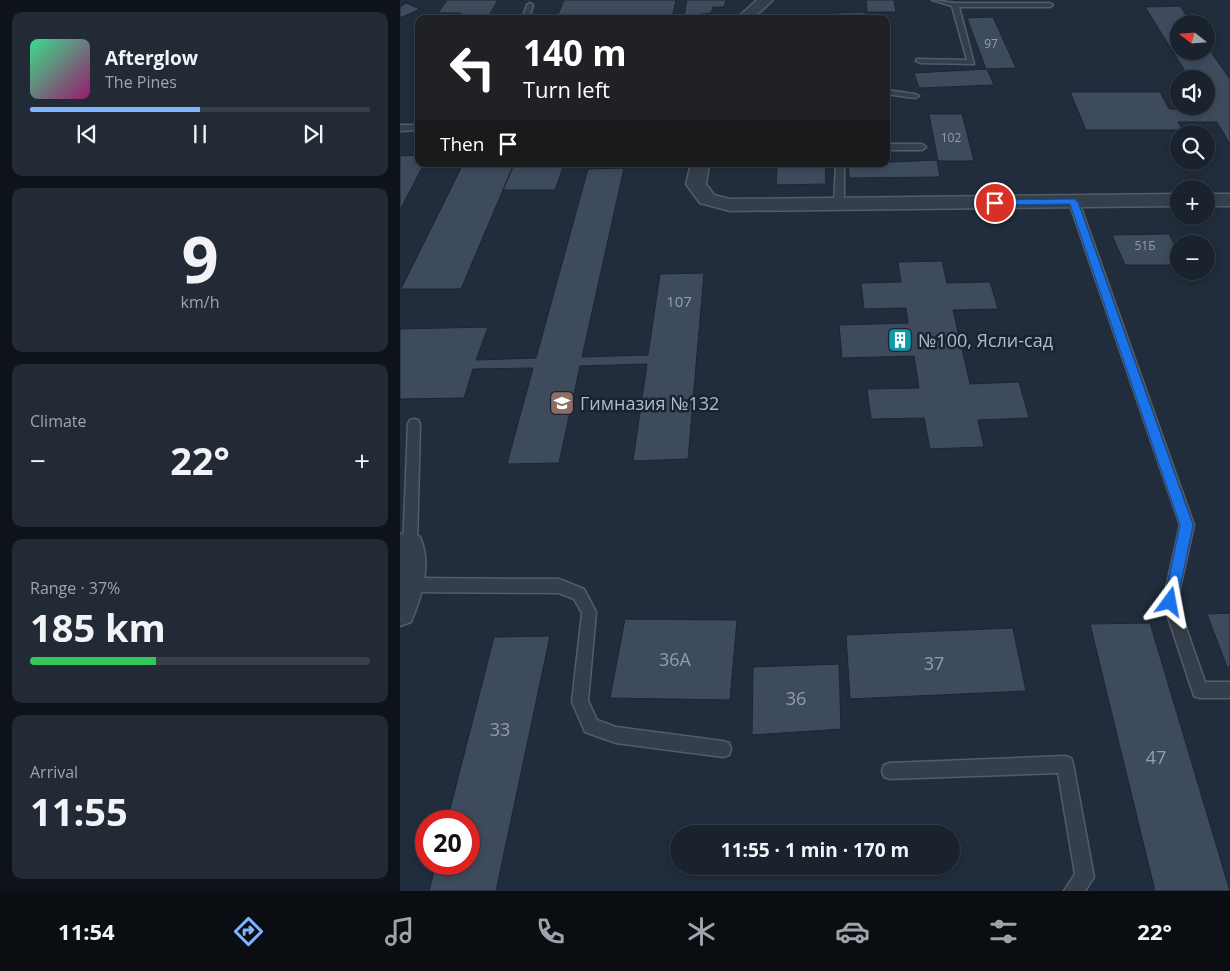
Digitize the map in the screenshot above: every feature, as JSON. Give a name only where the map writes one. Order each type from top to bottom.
[{"type":"street","points":[[748,15],[766,0]]},
{"type":"street","points":[[699,167],[696,184],[707,198],[730,205],[1170,200]]},
{"type":"street","points":[[1215,200],[1230,200]]},
{"type":"street","points":[[404,598],[405,547]]},
{"type":"lane","points":[[935,0],[955,5],[1050,5]]},
{"type":"lane","points":[[526,15],[530,5]]},
{"type":"lane","points":[[920,61],[971,62],[955,5]]},
{"type":"lane","points":[[890,93],[915,96]]},
{"type":"lane","points":[[400,128],[415,128]]},
{"type":"lane","points":[[890,147],[922,147]]},
{"type":"lane","points":[[838,204],[840,167]]},
{"type":"lane","points":[[1074,202],[1187,525],[1170,602],[1200,690],[1230,690]]},
{"type":"lane","points":[[405,547],[414,424]]},
{"type":"lane","points":[[404,598],[559,586],[579,594],[589,612],[580,702],[591,726],[616,735],[723,749]]},
{"type":"lane","points":[[890,771],[1065,764],[1085,877],[1073,891]]},
{"type":"building","points":[[447,0],[498,0],[489,15],[438,13]]},
{"type":"building","points":[[564,0],[676,0],[673,15],[558,15]]},
{"type":"building","points":[[687,0],[726,0],[724,7],[713,7],[711,13],[684,15]]},
{"type":"building","points":[[866,0],[894,0],[896,12],[867,12]]},
{"type":"building","points":[[406,3],[420,9],[400,18],[400,7]]},
{"type":"building","points":[[1180,6],[1186,15],[1170,15],[1170,47],[1145,7]]},
{"type":"building","points":[[865,12],[865,15],[836,15],[836,13]]},
{"type":"building","points":[[993,17],[1016,68],[986,69],[967,18]]},
{"type":"building","points":[[1215,58],[1230,79],[1230,144],[1217,122],[1178,122],[1180,125],[1170,125],[1170,130],[1086,130],[1070,92],[1160,92],[1170,109],[1170,115],[1215,115],[1215,70],[1184,70],[1178,60],[1215,60]]},
{"type":"building","points":[[987,69],[994,85],[919,88],[914,73]]},
{"type":"building","points":[[929,114],[962,114],[974,161],[938,161]]},
{"type":"building","points":[[415,155],[415,167],[422,167],[400,210],[400,156]]},
{"type":"building","points":[[937,160],[940,177],[849,178],[848,167],[890,167],[890,162]]},
{"type":"building","points":[[462,167],[513,167],[461,289],[401,289]]},
{"type":"building","points":[[513,167],[563,167],[555,190],[503,190]]},
{"type":"building","points":[[777,167],[825,167],[826,184],[776,185]]},
{"type":"building","points":[[624,168],[582,357],[648,355],[660,274],[704,273],[688,459],[633,461],[647,364],[580,366],[559,463],[507,464],[533,368],[473,369],[464,398],[400,399],[400,329],[488,327],[476,360],[536,358],[588,169]]},
{"type":"building","points":[[1169,234],[1170,265],[1125,265],[1112,235]]},
{"type":"building","name":"№100, Ясли-сад","points":[[942,261],[947,283],[990,282],[998,309],[953,310],[970,384],[1019,382],[1029,418],[978,420],[984,447],[930,449],[924,418],[871,419],[867,389],[919,388],[914,356],[842,358],[839,325],[908,323],[906,308],[864,309],[861,283],[901,282],[898,262]]},
{"type":"building","points":[[1230,613],[1230,667],[1227,667],[1207,614]]},
{"type":"building","points":[[625,619],[737,620],[730,700],[610,698]]},
{"type":"building","points":[[1150,623],[1230,891],[1155,891],[1090,624]]},
{"type":"building","points":[[1013,628],[1026,691],[850,699],[846,635]]},
{"type":"building","points":[[550,636],[496,891],[429,891],[433,875],[480,875],[480,810],[450,810],[494,637]]},
{"type":"building","points":[[839,664],[841,729],[752,735],[753,667]]},
{"type":"place","name":"№100, Ясли-сад","points":[[900,340]]},
{"type":"place","name":"Гимназия №132","points":[[562,403]]},
{"type":"route","points":[[995,203],[1074,202],[1187,525],[1170,602]]}]
